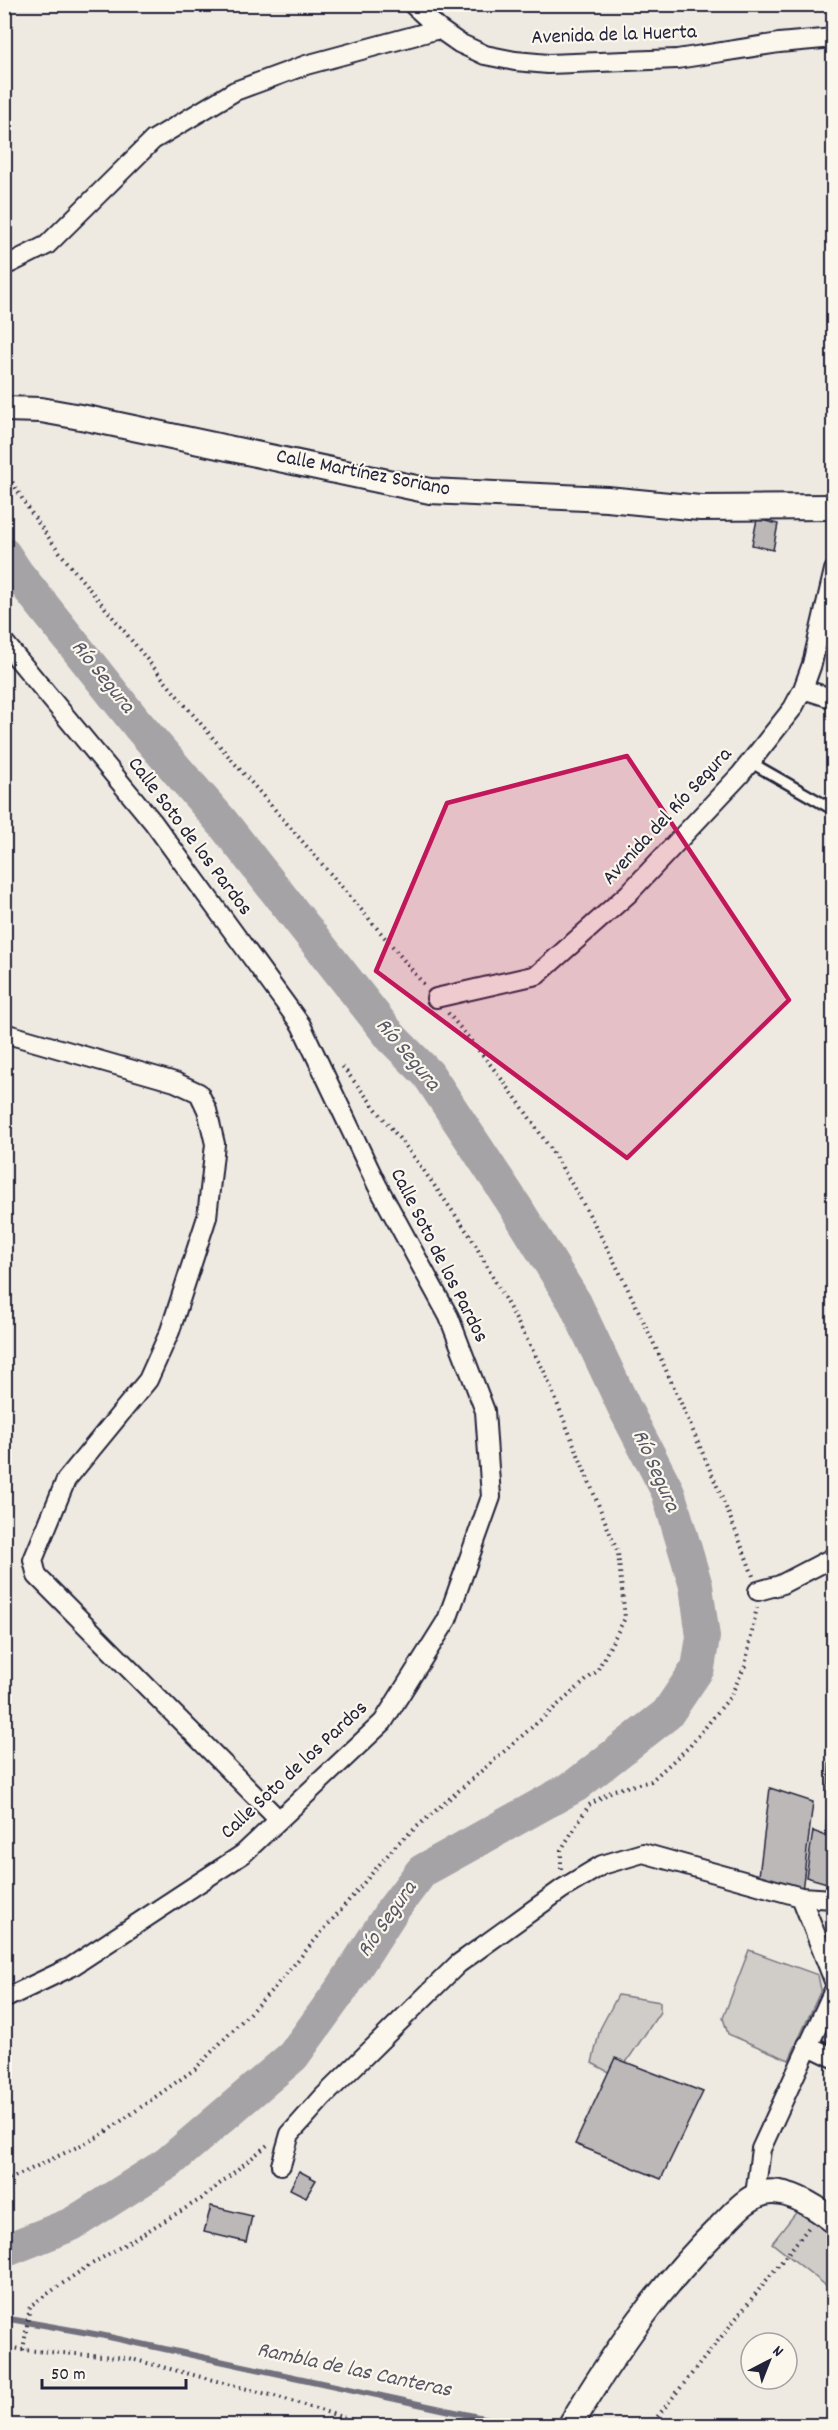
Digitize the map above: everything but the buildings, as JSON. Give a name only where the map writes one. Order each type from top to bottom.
[{"type":"street","name":"Avenida de la Huerta","points":[[412,4],[439,29],[459,43],[485,55],[514,62],[677,60],[779,43],[834,38]]},
{"type":"street","points":[[4,262],[10,263],[47,245],[153,140],[235,91],[306,65],[439,29]]},
{"type":"street","name":"Calle Martínez Soriano","points":[[4,409],[40,410],[86,418],[430,491],[607,499],[700,508],[834,507]]},
{"type":"street","name":"Avenida del Río Segura","points":[[436,998],[537,975],[628,894],[750,762],[793,708],[812,664],[834,570]]},
{"type":"street","name":"Calle Soto de los Pardos","points":[[4,642],[153,822],[301,1025],[376,1185],[449,1317],[485,1411],[491,1497],[447,1620],[383,1722],[243,1854],[71,1967],[4,1999]]},
{"type":"street","points":[[802,689],[834,699]]},
{"type":"street","points":[[4,1033],[175,1082],[199,1093],[207,1110],[215,1144],[207,1217],[170,1331],[148,1380],[66,1480],[33,1560],[37,1576],[279,1820]]},
{"type":"street","points":[[758,1591],[780,1585],[834,1557]]},
{"type":"street","points":[[281,2165],[290,2134],[323,2097],[458,1964],[561,1889],[602,1865],[643,1853],[801,1897],[834,1899]]},
{"type":"street","points":[[801,1897],[834,1981]]},
{"type":"street","points":[[755,2195],[761,2149],[807,2044],[834,1990]]},
{"type":"street","points":[[807,2044],[834,2058]]},
{"type":"street","points":[[574,2419],[646,2308],[713,2233],[755,2195],[767,2192],[788,2195],[827,2217]]},
{"type":"lane","points":[[750,762],[834,810]]},
{"type":"path","points":[[4,466],[15,487],[55,545],[140,651],[226,754],[385,936],[529,1116],[583,1203],[630,1293],[734,1523],[758,1591],[756,1619],[745,1666],[730,1697],[690,1746],[651,1781],[614,1790],[589,1805],[561,1850],[561,1889]]},
{"type":"path","points":[[4,2182],[100,2136],[195,2069],[274,1988],[397,1844],[597,1671],[625,1618],[618,1553],[544,1371],[522,1328],[471,1237],[414,1157],[335,1057]]},
{"type":"path","points":[[23,2350],[30,2306],[85,2268],[201,2199],[265,2145],[290,2134]]},
{"type":"path","points":[[650,2426],[792,2245],[827,2217]]},
{"type":"path","points":[[4,2346],[23,2350],[128,2358],[282,2398],[370,2426]]},
{"type":"highlighted area","points":[[627,756],[789,1000],[627,1158],[376,971],[447,803]]},
{"type":"shaded area","points":[[749,1950],[818,1975],[821,1990],[789,2060],[728,2034],[723,2018]]},
{"type":"shaded area","points":[[618,1995],[660,2002],[660,2012],[625,2064],[610,2073],[592,2063],[600,2029]]},
{"type":"shaded area","points":[[798,2210],[833,2233],[833,2291],[772,2243]]},
{"type":"waterway","name":"Río Segura","points":[[4,554],[138,725],[222,822],[392,1038],[428,1074],[515,1206],[575,1303],[624,1407],[668,1492],[696,1586],[703,1637],[698,1668],[667,1714],[575,1786],[422,1871],[391,1912],[343,1987],[293,2056],[168,2163],[72,2224],[4,2251]]},
{"type":"waterway","name":"Rambla de las Canteras","points":[[4,2318],[100,2335],[520,2426]]}]
